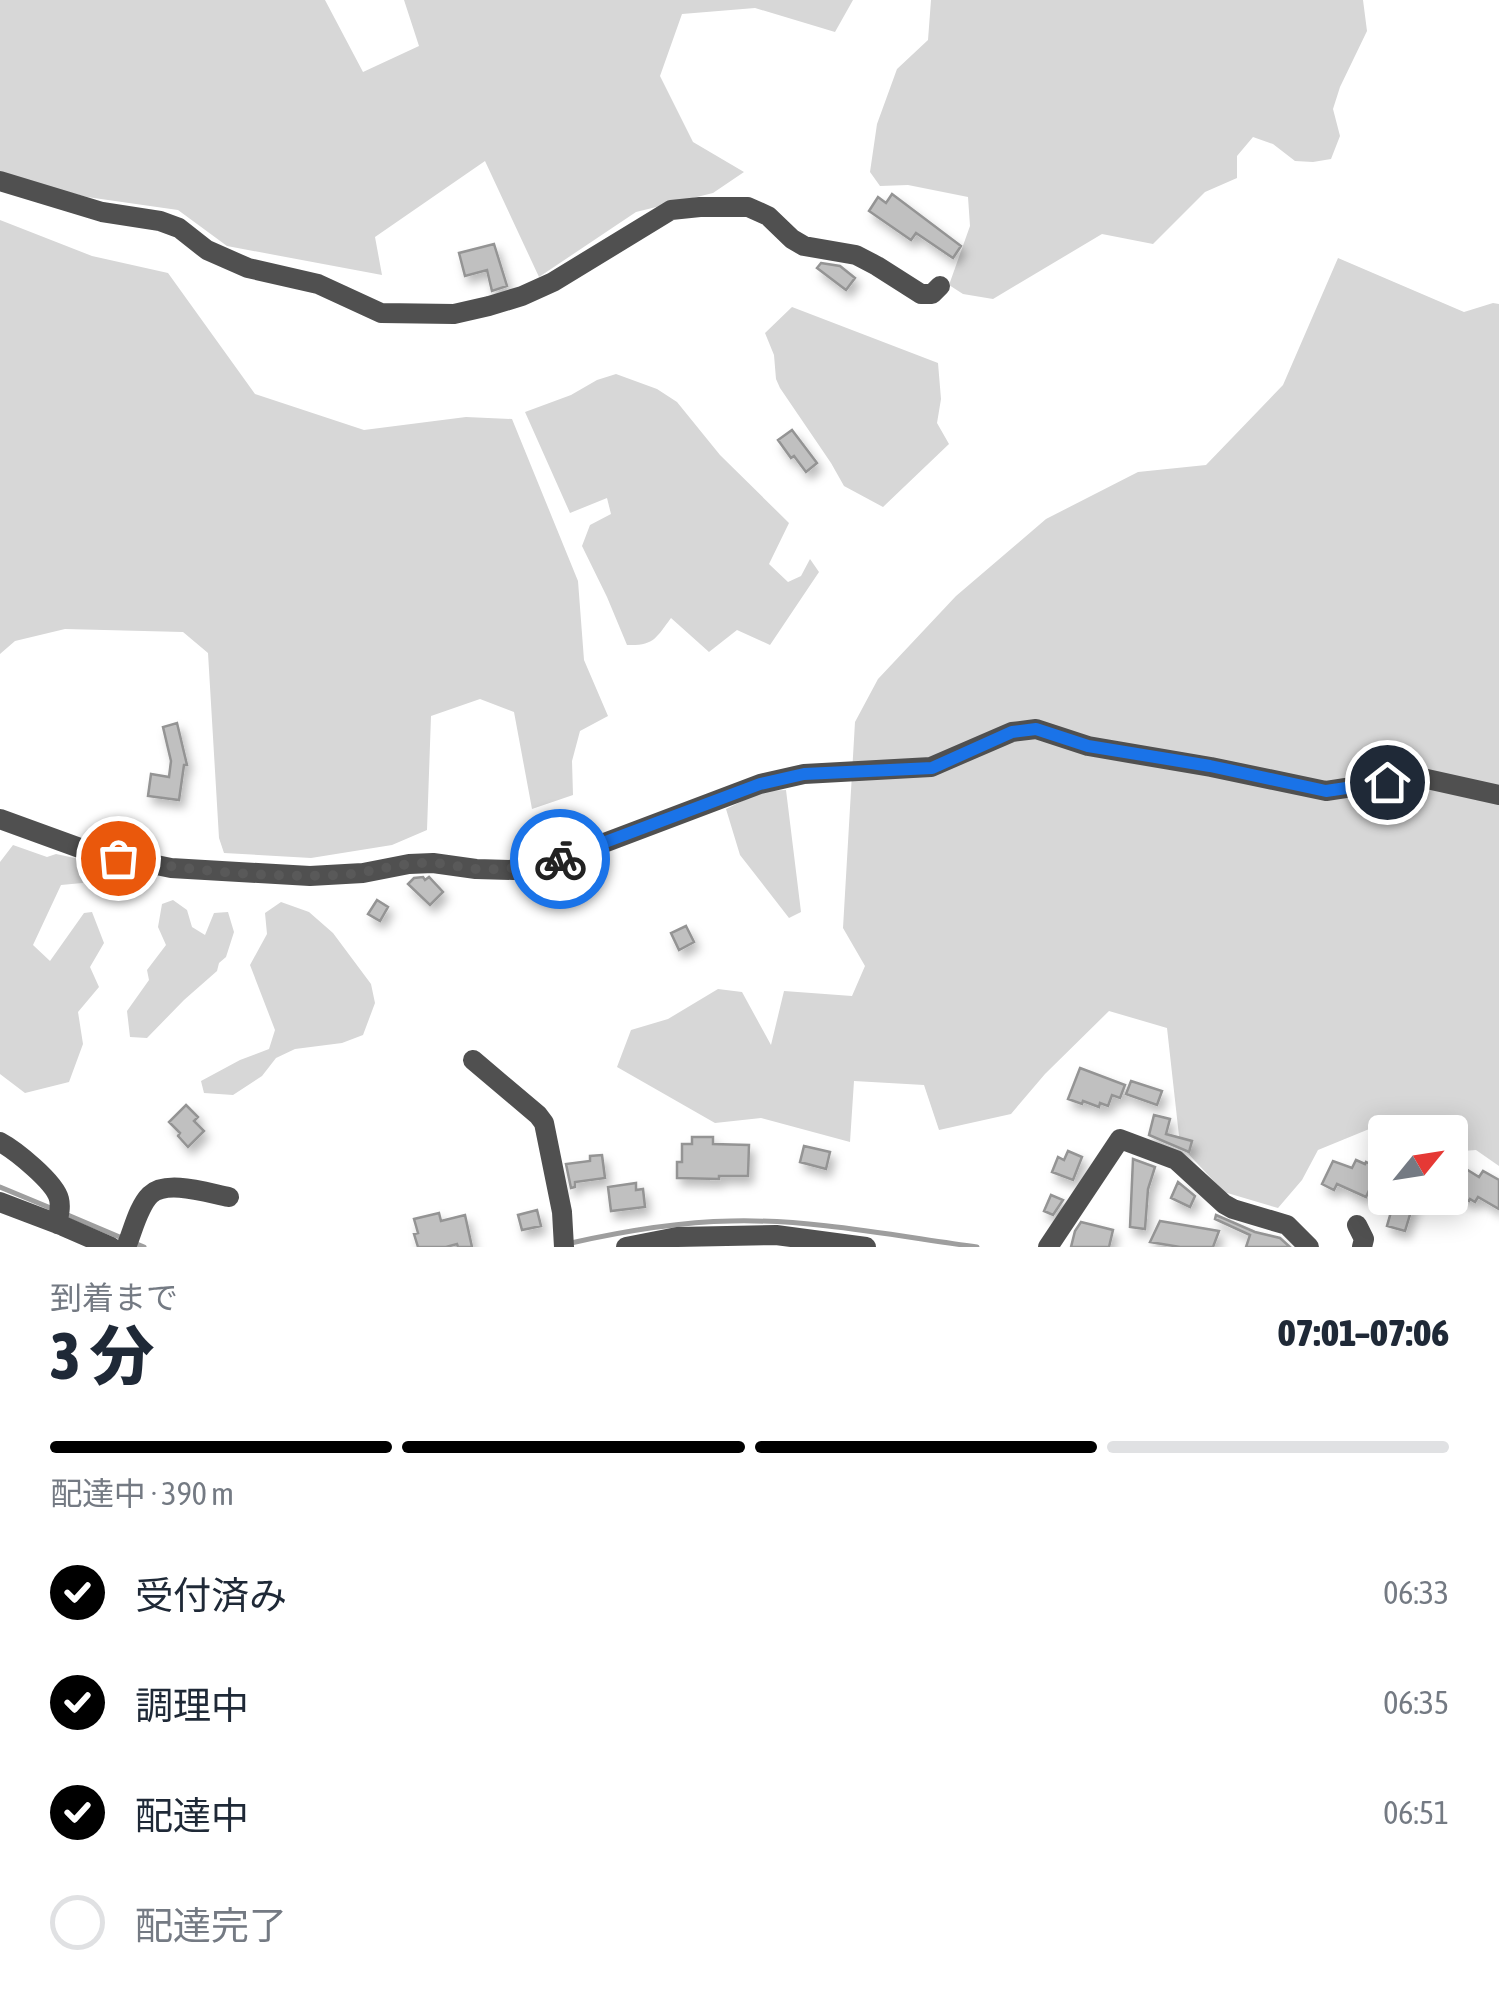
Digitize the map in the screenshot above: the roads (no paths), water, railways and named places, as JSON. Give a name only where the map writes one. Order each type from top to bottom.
[{"type":"street","points":[[0,181],[92,209],[160,220],[179,228],[207,250],[248,268],[318,284],[381,313],[454,314],[505,301],[554,282],[671,210],[700,208],[748,207],[768,216],[804,246],[856,256],[921,294],[932,294],[940,286]]},
{"type":"street","points":[[0,819],[88,851],[171,868],[310,876],[364,874],[433,863],[513,870],[568,857],[760,784],[804,774],[932,768],[1012,732],[1036,729],[1088,746],[1210,766],[1326,791],[1418,777],[1499,795]]},
{"type":"street","points":[[473,1060],[544,1123],[562,1212],[564,1247]]},
{"type":"street","points":[[1048,1247],[1120,1140],[1176,1160],[1224,1204],[1287,1225],[1309,1247]]},
{"type":"street","points":[[0,1142],[56,1190],[60,1208],[57,1224]]},
{"type":"street","points":[[126,1247],[147,1198],[155,1191],[167,1186],[229,1197]]},
{"type":"street","points":[[0,1202],[111,1247]]},
{"type":"street","points":[[1357,1224],[1364,1239],[1362,1247]]},
{"type":"street","points":[[626,1247],[677,1237],[776,1236],[866,1247]]},
{"type":"waterway","points":[[0,1187],[53,1209]]},
{"type":"waterway","points":[[63,1213],[122,1238]]},
{"type":"waterway","points":[[571,1243],[671,1225],[762,1221],[854,1229],[977,1247]]},
{"type":"waterway","points":[[132,1242],[144,1247]]}]
